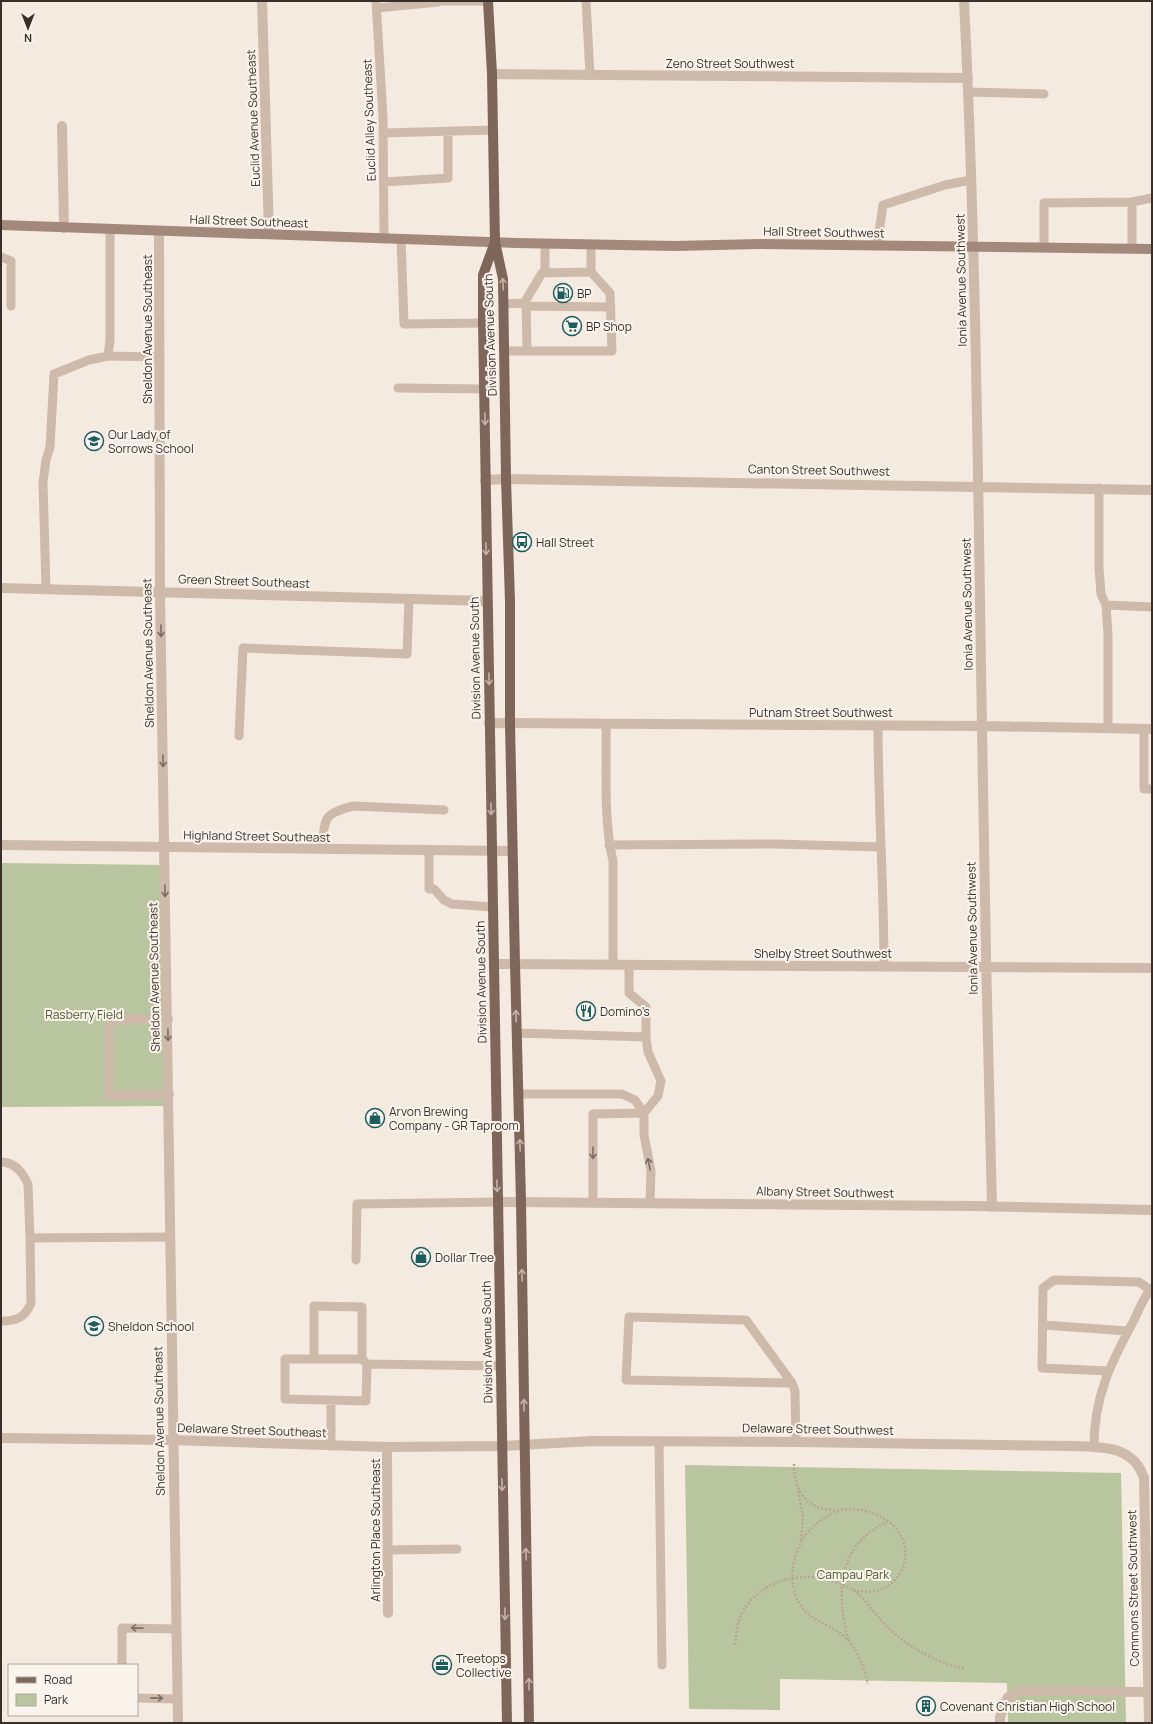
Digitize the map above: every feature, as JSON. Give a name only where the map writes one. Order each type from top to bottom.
[{"type":"main road","name":"Division Avenue South","points":[[488,1],[492,74],[495,242],[503,279],[504,304],[506,479],[510,602],[510,723],[521,1202],[529,1723]]},
{"type":"main road","name":"Hall Street Southeast","points":[[1,226],[495,242]]},
{"type":"main road","name":"Division Avenue South","points":[[495,242],[483,275],[483,324],[507,1723]]},
{"type":"main road","name":"Hall Street Southwest","points":[[495,242],[675,246],[759,244],[1152,248]]},
{"type":"street","name":"Euclid Avenue Southeast","points":[[262,1],[269,234]]},
{"type":"street","name":"Ionia Avenue Southwest","points":[[964,1],[973,247],[986,967],[992,1207]]},
{"type":"street","name":"Zeno Street Southwest","points":[[492,74],[968,78]]},
{"type":"street","points":[[62,126],[64,228]]},
{"type":"street","name":"Sheldon Avenue Southeast","points":[[159,231],[160,592],[168,1019],[172,1440],[178,1723]]},
{"type":"street","name":"Canton Street Southwest","points":[[485,480],[506,479],[978,486],[1152,490]]},
{"type":"street","name":"Green Street Southeast","points":[[1,588],[487,601]]},
{"type":"street","name":"Putnam Street Southwest","points":[[490,723],[982,726],[1148,729]]},
{"type":"street","name":"Highland Street Southeast","points":[[1,845],[514,851]]},
{"type":"street","name":"Shelby Street Southwest","points":[[494,964],[1152,968]]},
{"type":"street","points":[[168,1019],[109,1020],[108,1096],[169,1094]]},
{"type":"street","name":"Albany Street Southwest","points":[[498,1202],[1152,1210]]},
{"type":"street","name":"Delaware Street Southeast","points":[[1,1438],[172,1440],[387,1447],[502,1446]]},
{"type":"street","name":"Delaware Street Southwest","points":[[502,1446],[592,1441],[1094,1446],[1120,1451],[1131,1458]]},
{"type":"street","name":"Arlington Place Southeast","points":[[387,1447],[388,1612]]},
{"type":"street","name":"Commons Street Southwest","points":[[1131,1458],[1141,1468],[1148,1500],[1150,1655],[1149,1723]]},
{"type":"street","points":[[1000,1723],[1000,1717],[1008,1697],[1022,1691],[1149,1692]]},
{"type":"lane","points":[[376,4],[438,1],[488,1]]},
{"type":"lane","points":[[586,1],[590,75]]},
{"type":"lane","name":"Euclid Alley Southeast","points":[[376,4],[383,133],[384,239]]},
{"type":"lane","points":[[968,92],[1044,94]]},
{"type":"lane","points":[[383,133],[493,130]]},
{"type":"lane","points":[[384,182],[448,178],[448,131]]},
{"type":"lane","points":[[877,246],[884,205],[945,185],[971,180]]},
{"type":"lane","points":[[1044,247],[1044,203],[1132,202],[1152,198]]},
{"type":"lane","points":[[1132,202],[1132,248]]},
{"type":"lane","points":[[108,356],[110,340],[110,230]]},
{"type":"lane","points":[[400,239],[404,324],[483,324]]},
{"type":"lane","points":[[545,244],[548,276]]},
{"type":"lane","points":[[504,351],[612,351],[610,293],[591,272],[590,244]]},
{"type":"lane","points":[[1,257],[11,261],[11,306]]},
{"type":"lane","points":[[526,351],[526,300],[542,273],[548,276],[563,277],[579,272],[591,272]]},
{"type":"lane","points":[[579,272],[579,282]]},
{"type":"lane","points":[[504,304],[550,304],[611,307]]},
{"type":"lane","points":[[46,589],[43,482],[46,460],[50,447],[54,374],[89,360],[108,356],[160,357]]},
{"type":"lane","points":[[398,388],[484,389]]},
{"type":"lane","points":[[1099,488],[1099,568],[1101,594],[1106,605],[1108,634],[1108,728]]},
{"type":"lane","points":[[239,736],[243,648],[407,654],[408,598]]},
{"type":"lane","points":[[1106,605],[1152,607]]},
{"type":"lane","points":[[606,724],[609,845],[613,861],[613,965]]},
{"type":"lane","points":[[878,726],[878,777],[884,966]]},
{"type":"lane","points":[[1148,729],[1144,789],[1152,789]]},
{"type":"lane","points":[[323,849],[324,826],[328,816],[339,810],[354,806],[444,810]]},
{"type":"lane","points":[[609,845],[776,844],[881,847]]},
{"type":"lane","points":[[429,850],[429,889],[434,889],[444,900],[452,904],[493,906]]},
{"type":"lane","points":[[593,1203],[593,1114],[644,1113],[658,1096],[661,1081],[648,1052],[646,1037],[646,1007],[629,993],[628,965]]},
{"type":"lane","points":[[517,1033],[646,1037]]},
{"type":"lane","points":[[518,1094],[622,1094],[635,1100],[644,1113],[644,1135],[651,1171],[650,1203]]},
{"type":"lane","points":[[1,1162],[13,1165],[24,1176],[28,1184],[31,1304],[27,1312],[19,1318],[1,1321]]},
{"type":"lane","points":[[356,1260],[357,1204],[498,1202]]},
{"type":"lane","points":[[30,1238],[170,1237]]},
{"type":"lane","points":[[1094,1446],[1094,1426],[1100,1393],[1128,1330],[1151,1289],[1139,1282],[1054,1280],[1043,1288],[1042,1368],[1109,1371]]},
{"type":"lane","points":[[314,1359],[314,1306],[362,1307],[364,1361],[366,1401],[285,1399],[285,1359],[314,1359],[364,1361],[500,1366]]},
{"type":"lane","points":[[792,1383],[626,1380],[629,1317],[746,1320],[792,1383],[795,1391],[796,1442]]},
{"type":"lane","points":[[1043,1325],[1128,1330]]},
{"type":"lane","points":[[331,1401],[331,1446]]},
{"type":"lane","points":[[659,1442],[662,1665]]},
{"type":"lane","points":[[388,1550],[457,1549]]},
{"type":"lane","points":[[122,1664],[122,1628],[176,1629]]},
{"type":"lane","points":[[138,1698],[177,1698]]},
{"type":"path","points":[[794,1464],[803,1516],[801,1542]]},
{"type":"path","points":[[797,1487],[806,1499],[822,1509],[862,1510],[876,1514],[896,1528],[903,1539],[906,1556],[903,1570],[895,1581],[879,1591],[865,1592],[853,1590]]},
{"type":"path","points":[[839,1510],[817,1523],[801,1542],[794,1559],[792,1578],[794,1592],[804,1609],[813,1617],[848,1640]]},
{"type":"path","points":[[868,1684],[859,1659],[848,1640],[841,1606],[842,1584],[845,1567],[856,1548],[873,1529],[888,1521]]},
{"type":"path","points":[[735,1645],[739,1621],[749,1604],[761,1592],[770,1586],[792,1578],[813,1577],[842,1584],[853,1590],[868,1604],[887,1627],[908,1645],[936,1661],[965,1669]]},
{"type":"green space","name":"Rasberry Field","points":[[1,863],[164,865],[169,1106],[1,1107]]},
{"type":"green space","name":"Campau Park","points":[[685,1465],[1121,1473],[1126,1723],[1008,1723],[1007,1683],[780,1679],[780,1710],[689,1709]]},
{"type":"place","name":"BP","points":[[563,293]]},
{"type":"place","name":"BP Shop","points":[[572,326]]},
{"type":"place","name":"Our Lady of Sorrows School","points":[[94,441]]},
{"type":"place","name":"Hall Street","points":[[522,542]]},
{"type":"place","name":"Domino's","points":[[586,1011]]},
{"type":"place","name":"Arvon Brewing Company - GR Taproom","points":[[375,1118]]},
{"type":"place","name":"Dollar Tree","points":[[421,1257]]},
{"type":"place","name":"Sheldon School","points":[[94,1326]]},
{"type":"place","name":"Treetops Collective","points":[[442,1665]]},
{"type":"place","name":"Covenant Christian High School","points":[[926,1706]]}]
